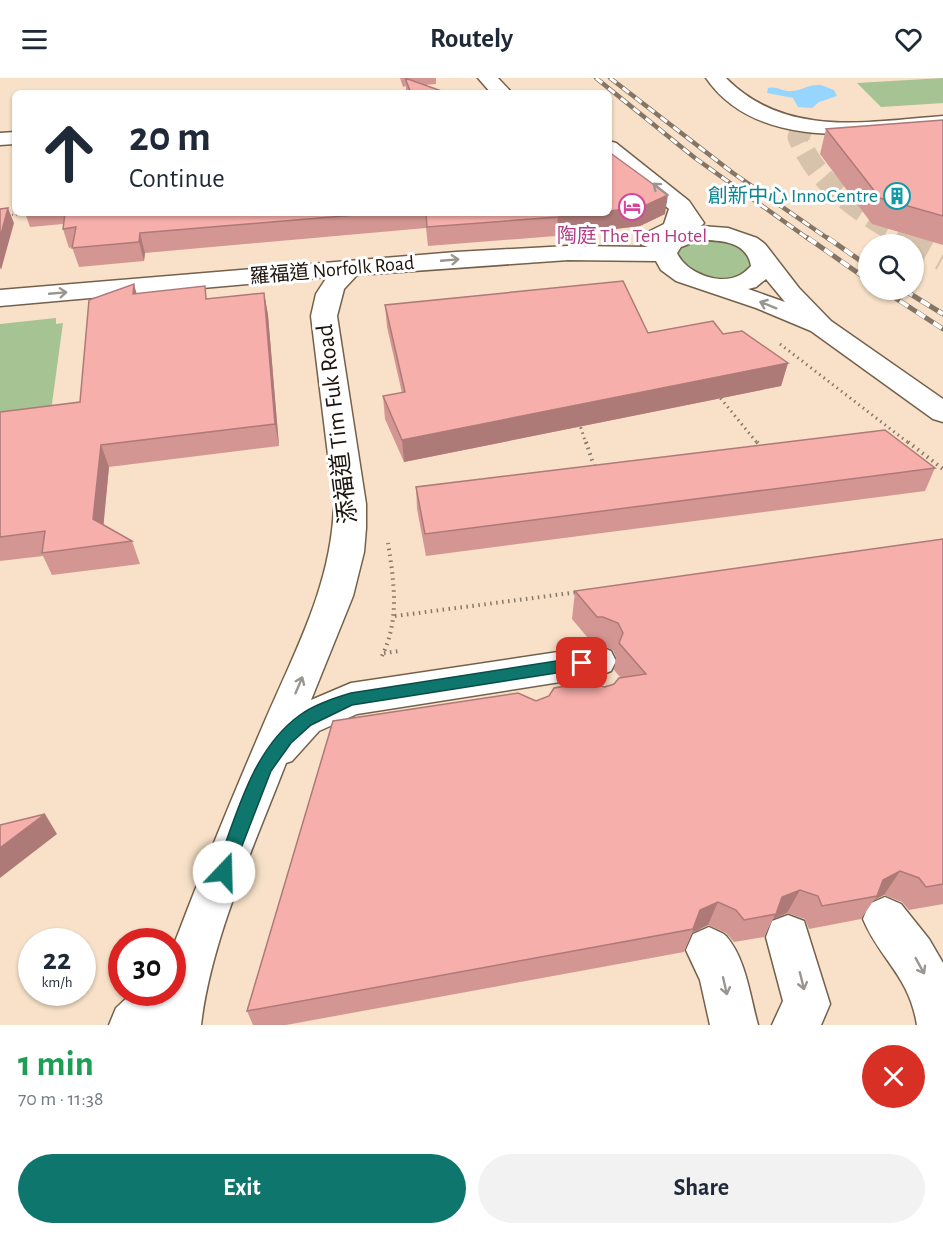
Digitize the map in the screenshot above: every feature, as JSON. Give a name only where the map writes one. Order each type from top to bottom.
[{"type":"street","points":[[487,78],[499,90]]},
{"type":"street","points":[[715,78],[728,95],[746,107],[773,118],[806,125],[851,128],[943,122]]},
{"type":"street","points":[[612,149],[681,206],[696,233]]},
{"type":"street","points":[[568,253],[641,243],[662,236],[675,228],[680,220],[681,206]]},
{"type":"street","points":[[822,327],[765,303],[682,276],[666,262],[664,254],[667,247],[673,241],[696,233],[718,234],[740,239],[760,252],[790,293],[822,327],[943,413]]},
{"type":"street","name":"羅福道 Norfolk Road","points":[[0,298],[350,268],[568,253],[664,254]]},
{"type":"street","points":[[710,285],[740,284],[751,280],[765,268],[765,260]]},
{"type":"street","name":"添福道 Tim Fuk Road","points":[[186,960],[264,767],[337,596],[348,557],[351,530],[350,504],[324,316],[329,290],[350,268]]},
{"type":"street","points":[[264,767],[286,738],[306,720],[351,699],[583,663],[596,698]]},
{"type":"street","points":[[466,680],[492,683],[513,691],[528,704]]},
{"type":"street","points":[[885,919],[917,959],[928,982],[942,1023]]},
{"type":"street","points":[[788,937],[807,1004],[796,1025]]},
{"type":"street","points":[[709,950],[722,975],[734,1025]]},
{"type":"street","points":[[133,1025],[153,1006]]},
{"type":"street","name":"添福道 Tim Fuk Road","points":[[177,1025],[179,1006]]},
{"type":"path","points":[[776,341],[943,470]]},
{"type":"path","points":[[714,391],[767,454]]},
{"type":"path","points":[[578,421],[598,479]]},
{"type":"path","points":[[379,659],[384,653],[395,616],[581,591]]},
{"type":"green space","points":[[943,78],[943,103],[881,107],[857,83]]},
{"type":"green space","points":[[698,239],[721,239],[742,247],[753,265],[741,275],[731,278],[704,277],[684,267],[677,254],[681,247]]},
{"type":"green space","points":[[56,318],[56,324],[63,323],[50,418],[0,427],[0,324]]},
{"type":"water","points":[[821,85],[834,90],[837,96],[819,102],[812,108],[798,107],[793,98],[767,93],[768,88],[792,91]]},
{"type":"building","points":[[405,78],[439,90],[410,90]]},
{"type":"building","points":[[943,120],[943,216],[880,198],[826,129]]},
{"type":"building","points":[[612,154],[668,195],[642,207],[612,211]]},
{"type":"building","points":[[8,208],[0,238],[0,209]]},
{"type":"building","points":[[65,216],[343,216],[140,233],[139,242],[72,248],[76,227],[63,229]]},
{"type":"building","points":[[426,216],[567,216],[558,217],[427,227]]},
{"type":"building","points":[[623,281],[648,333],[713,321],[723,334],[742,331],[788,363],[402,440],[383,396],[405,392],[385,305]]},
{"type":"building","points":[[134,284],[133,294],[205,286],[206,299],[264,293],[275,424],[101,445],[93,519],[132,541],[42,553],[45,531],[0,537],[0,412],[80,402],[89,300]]},
{"type":"building","points":[[885,430],[935,468],[425,534],[416,487]]},
{"type":"building","points":[[943,539],[943,884],[926,887],[919,878],[900,871],[883,880],[877,896],[822,906],[818,896],[800,890],[782,897],[776,914],[744,920],[736,910],[718,902],[700,910],[693,929],[247,1011],[333,721],[518,693],[536,701],[549,696],[554,688],[586,683],[605,687],[614,684],[619,678],[646,674],[619,643],[623,633],[618,623],[597,617],[575,591]]},
{"type":"building","points":[[45,814],[0,848],[0,825]]},
{"type":"tunnel","points":[[805,125],[798,137],[807,155],[830,185],[859,210],[899,234]]},
{"type":"tunnel","points":[[924,248],[943,258]]},
{"type":"railway","points":[[596,78],[611,90]]},
{"type":"railway","points":[[610,78],[733,173],[830,240]]},
{"type":"railway","points":[[612,91],[695,158],[810,240]]},
{"type":"railway","points":[[808,238],[858,273]]},
{"type":"railway","points":[[828,238],[858,259]]},
{"type":"railway","points":[[898,300],[943,329]]},
{"type":"railway","points":[[920,300],[943,314]]},
{"type":"place","name":"創新中心 InnoCentre","points":[[897,196]]},
{"type":"place","name":"陶庭 The Ten Hotel","points":[[632,207]]},
{"type":"route","points":[[224,872],[264,767],[286,738],[306,720],[351,699],[582,663]]}]
